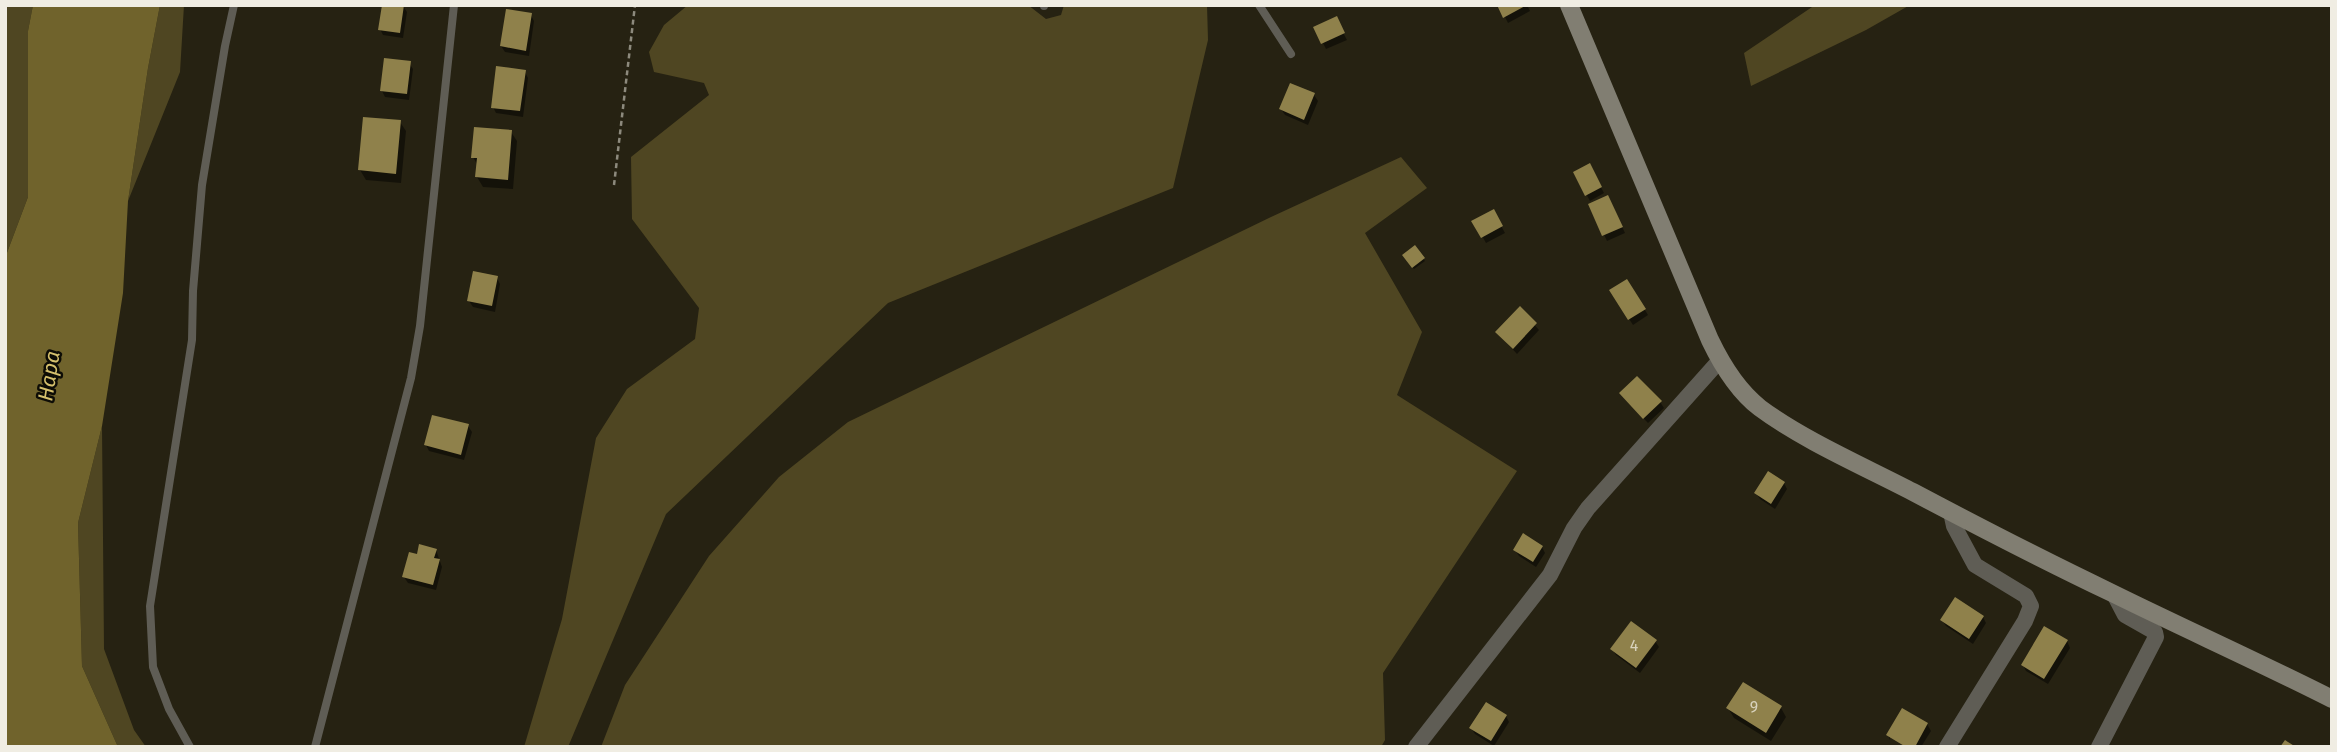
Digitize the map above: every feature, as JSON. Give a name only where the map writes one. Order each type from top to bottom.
[{"type":"main road","points":[[1569,5],[1720,360],[1736,383],[1759,407],[1793,429],[1951,512],[2332,699]]},
{"type":"street","points":[[1416,747],[1550,575],[1574,528],[1588,508],[1720,360]]},
{"type":"street","points":[[1947,747],[2025,621],[2031,606],[2026,596],[1975,565],[1954,526],[1951,512]]},
{"type":"street","points":[[2099,747],[2157,636],[2155,632],[2125,615],[2114,594]]},
{"type":"lane","points":[[190,747],[169,709],[153,667],[150,606],[192,340],[193,291],[202,185],[234,5]]},
{"type":"lane","points":[[315,747],[411,378],[420,326],[454,5]]},
{"type":"lane","points":[[1259,5],[1291,54]]},
{"type":"path","points":[[614,185],[635,5]]},
{"type":"shaded area","points":[[5,5],[33,5],[28,31],[28,197],[5,258]]},
{"type":"shaded area","points":[[160,5],[184,5],[180,72],[128,201],[148,68]]},
{"type":"shaded area","points":[[688,5],[1028,5],[1046,19],[1061,15],[1064,5],[1207,5],[1208,40],[1173,188],[888,303],[666,514],[568,747],[524,747],[562,619],[596,438],[627,389],[695,339],[699,308],[632,219],[631,157],[709,95],[704,83],[654,72],[649,52],[664,25]]},
{"type":"shaded area","points":[[1815,5],[1910,5],[1866,30],[1751,86],[1744,53]]},
{"type":"shaded area","points":[[1401,157],[1427,188],[1365,233],[1422,332],[1397,395],[1517,471],[1383,673],[1385,740],[1381,747],[601,747],[625,685],[709,556],[779,477],[848,422]]},
{"type":"shaded area","points":[[102,426],[104,649],[134,730],[146,747],[118,747],[82,666],[78,523]]},
{"type":"water","name":"Нара","points":[[33,5],[160,5],[128,201],[123,293],[102,426],[78,523],[82,666],[118,747],[5,747],[5,258],[28,197],[28,31]]},
{"type":"building","points":[[382,5],[404,5],[400,33],[378,30]]},
{"type":"building","points":[[1497,5],[1527,5],[1503,18]]},
{"type":"building","points":[[506,9],[532,13],[526,51],[500,46]]},
{"type":"building","points":[[1337,16],[1345,33],[1321,44],[1313,27]]},
{"type":"building","points":[[384,58],[411,61],[407,94],[380,91]]},
{"type":"building","points":[[496,66],[526,70],[520,111],[491,108]]},
{"type":"building","points":[[1290,83],[1315,93],[1304,120],[1279,109]]},
{"type":"building","points":[[363,117],[401,120],[396,174],[358,170]]},
{"type":"building","points":[[474,127],[512,130],[508,180],[475,177],[477,158],[471,158]]},
{"type":"building","points":[[1590,163],[1602,187],[1585,196],[1573,172]]},
{"type":"building","points":[[1608,195],[1623,227],[1602,236],[1588,204]]},
{"type":"building","points":[[1494,209],[1503,226],[1481,238],[1471,221]]},
{"type":"building","points":[[1415,245],[1425,258],[1412,268],[1402,255]]},
{"type":"building","points":[[473,271],[498,276],[492,306],[467,301]]},
{"type":"building","points":[[1627,279],[1646,309],[1628,320],[1609,290]]},
{"type":"building","points":[[1520,306],[1537,323],[1513,349],[1495,332]]},
{"type":"building","points":[[1637,376],[1662,401],[1643,419],[1619,393]]},
{"type":"building","points":[[432,415],[469,424],[461,455],[424,445]]},
{"type":"building","points":[[1768,471],[1785,482],[1771,504],[1754,493]]},
{"type":"building","points":[[1523,533],[1543,546],[1533,562],[1513,550]]},
{"type":"building","points":[[419,544],[437,549],[434,558],[440,559],[433,585],[402,577],[409,552],[417,554]]},
{"type":"building","points":[[1955,597],[1984,616],[1969,639],[1940,620]]},
{"type":"building","points":[[1631,621],[1657,640],[1636,668],[1610,649]]},
{"type":"building","points":[[2044,626],[2068,640],[2044,679],[2021,665]]},
{"type":"building","points":[[1743,682],[1782,706],[1766,733],[1726,708]]},
{"type":"building","points":[[1486,702],[1507,715],[1491,741],[1469,728]]},
{"type":"building","points":[[1902,708],[1928,723],[1915,747],[1906,747],[1886,735]]},
{"type":"building","points":[[2285,740],[2296,747],[2280,747]]}]
